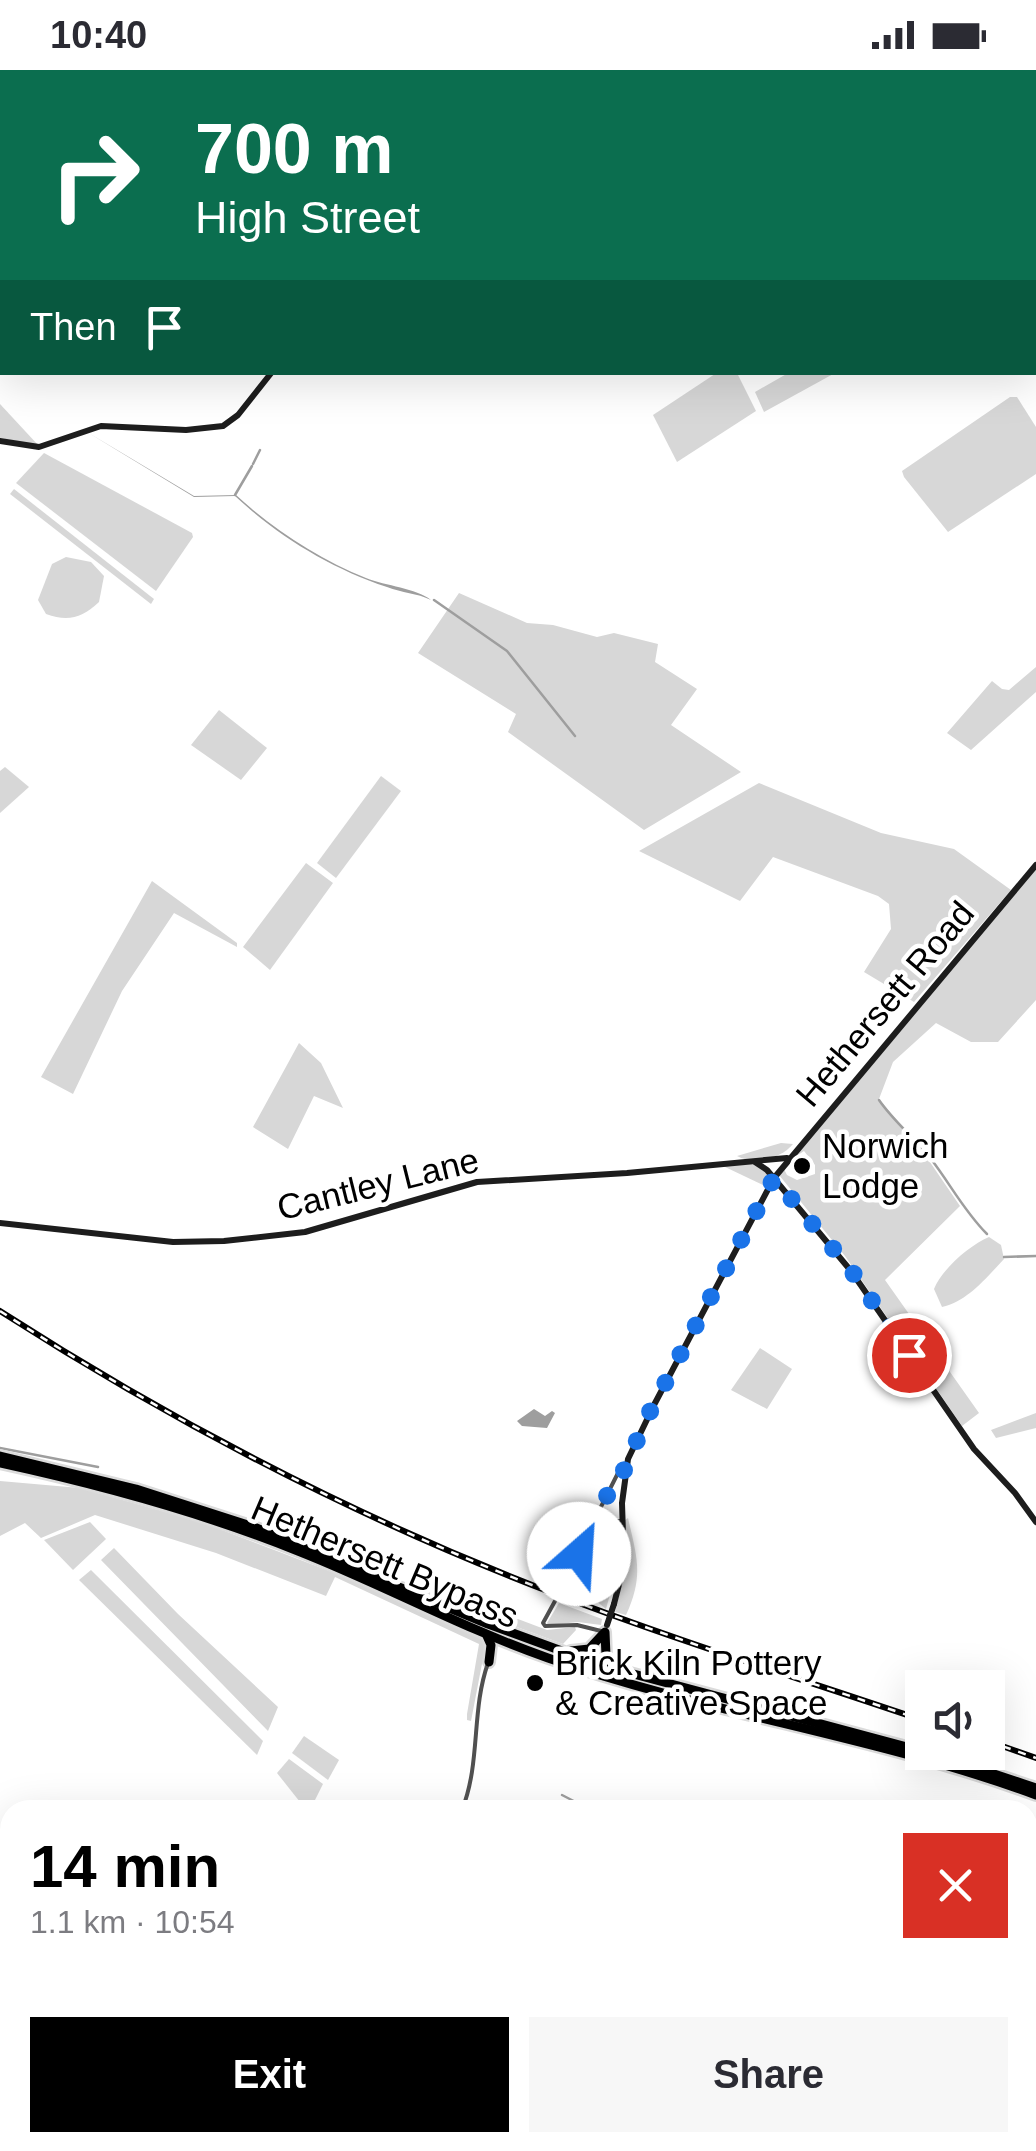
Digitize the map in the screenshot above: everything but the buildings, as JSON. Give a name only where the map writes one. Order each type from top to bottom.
[{"type":"highway","name":"Hethersett Bypass","points":[[0,1460],[159,1503],[270,1540],[508,1644],[653,1691],[842,1736],[1036,1792]]},
{"type":"highway","name":"Hethersett Bypass","points":[[0,1460],[136,1489],[254,1527],[544,1645],[656,1682],[905,1747]]},
{"type":"highway","points":[[544,1645],[584,1651],[594,1646],[606,1629]]},
{"type":"highway","points":[[606,1629],[604,1650],[612,1662],[656,1682]]},
{"type":"highway","points":[[487,1635],[491,1645],[489,1662]]},
{"type":"highway","points":[[489,1662],[508,1644]]},
{"type":"highway","name":"Hethersett Bypass","points":[[975,1770],[1036,1792]]},
{"type":"street","points":[[0,441],[39,447],[95,427],[224,426],[233,421],[270,375]]},
{"type":"street","name":"Hethersett Road","points":[[606,1629],[624,1564],[625,1470],[644,1423],[774,1178],[1036,865]]},
{"type":"street","name":"Cantley Lane","points":[[0,1223],[174,1242],[258,1238],[328,1226],[477,1182],[788,1158]]},
{"type":"street","points":[[755,1162],[774,1178],[851,1270],[986,1465],[1016,1493],[1036,1522]]},
{"type":"street","points":[[558,1592],[619,1471],[625,1470]]},
{"type":"street","points":[[598,1516],[622,1521]]},
{"type":"street","points":[[555,1601],[544,1626],[606,1629]]},
{"type":"street","points":[[465,1800],[474,1774],[478,1707],[489,1662]]},
{"type":"shaded area","points":[[713,375],[738,375],[756,411],[677,462],[653,415]]},
{"type":"shaded area","points":[[785,375],[831,375],[764,412],[755,392]]},
{"type":"shaded area","points":[[1010,397],[1017,397],[1036,427],[1036,474],[948,532],[902,471]]},
{"type":"shaded area","points":[[0,404],[38,445],[0,438]]},
{"type":"shaded area","points":[[87,432],[194,496],[236,495],[314,553],[366,578],[431,600],[366,579],[325,560],[287,537],[235,496],[194,497]]},
{"type":"shaded area","points":[[44,453],[192,533],[156,591],[16,483]]},
{"type":"shaded area","points":[[14,489],[154,599],[151,604],[10,494]]},
{"type":"shaded area","points":[[66,557],[91,562],[104,576],[99,602],[81,615],[61,618],[46,614],[38,600],[52,564]]},
{"type":"shaded area","points":[[459,593],[527,623],[553,625],[597,637],[614,633],[658,644],[655,662],[697,689],[671,725],[741,772],[644,830],[508,732],[516,714],[418,653]]},
{"type":"shaded area","points":[[1036,667],[1036,692],[971,750],[947,733],[992,681],[1009,690]]},
{"type":"shaded area","points":[[219,710],[267,748],[241,780],[191,745]]},
{"type":"shaded area","points":[[5,767],[29,787],[0,813],[0,771]]},
{"type":"shaded area","points":[[381,776],[401,791],[336,878],[317,863]]},
{"type":"shaded area","points":[[759,783],[881,833],[954,849],[1011,890],[914,1002],[864,972],[891,929],[889,904],[878,896],[773,857],[740,901],[639,851]]},
{"type":"shaded area","points":[[306,863],[333,883],[270,970],[243,947]]},
{"type":"shaded area","points":[[1036,869],[1036,1000],[998,1042],[971,1042],[936,1023],[893,1062],[879,1099],[921,1149],[960,1206],[885,1280],[979,1413],[962,1426],[845,1256],[779,1175],[784,1169],[797,1180],[815,1174],[815,1165],[804,1151],[798,1155],[795,1152]]},
{"type":"shaded area","points":[[152,881],[237,943],[237,947],[174,913],[122,991],[73,1094],[41,1077]]},
{"type":"shaded area","points":[[299,1043],[321,1063],[343,1108],[314,1096],[288,1149],[253,1127]]},
{"type":"shaded area","points":[[781,1143],[793,1144],[767,1159],[737,1156]]},
{"type":"shaded area","points":[[751,1164],[769,1176],[765,1186],[723,1166]]},
{"type":"shaded area","points":[[989,1237],[1001,1245],[1004,1259],[968,1294],[942,1307],[934,1289],[938,1281],[957,1258]]},
{"type":"shaded area","points":[[760,1348],[792,1369],[767,1409],[731,1390]]},
{"type":"shaded area","points":[[534,1409],[545,1416],[555,1413],[547,1428],[522,1426],[517,1421]]},
{"type":"shaded area","points":[[1036,1413],[1036,1428],[996,1438],[991,1430]]},
{"type":"shaded area","points":[[0,1481],[80,1488],[201,1522],[353,1580],[478,1637],[485,1648],[471,1721],[467,1714],[479,1644],[335,1577],[326,1596],[216,1553],[95,1515],[41,1538],[25,1523],[0,1536]]},
{"type":"shaded area","points":[[628,1518],[637,1577],[626,1615],[615,1612],[626,1566],[624,1521]]},
{"type":"shaded area","points":[[90,1522],[106,1539],[73,1570],[44,1540]]},
{"type":"shaded area","points":[[615,1536],[618,1565],[606,1609],[595,1600]]},
{"type":"shaded area","points":[[114,1548],[278,1707],[268,1731],[101,1560]]},
{"type":"shaded area","points":[[91,1570],[263,1741],[257,1755],[79,1580]]},
{"type":"shaded area","points":[[422,1583],[547,1630],[576,1630],[563,1644],[417,1585]]},
{"type":"shaded area","points":[[559,1603],[602,1619],[601,1625],[549,1625]]},
{"type":"shaded area","points":[[304,1736],[339,1760],[328,1780],[292,1753]]},
{"type":"shaded area","points":[[289,1759],[323,1784],[315,1800],[298,1800],[277,1773]]},
{"type":"waterway","points":[[253,464],[260,450]]},
{"type":"waterway","points":[[235,495],[252,466]]},
{"type":"waterway","points":[[434,600],[507,651],[575,736]]},
{"type":"waterway","points":[[879,1100],[931,1159],[987,1234]]},
{"type":"waterway","points":[[1004,1257],[1036,1256]]},
{"type":"waterway","points":[[0,1448],[98,1467]]},
{"type":"waterway","points":[[562,1795],[572,1800]]},
{"type":"railway","points":[[0,1311],[202,1431],[413,1535],[603,1612],[905,1714]]},
{"type":"railway","points":[[1005,1747],[1036,1758]]},
{"type":"place","name":"Norwich Lodge","points":[[802,1166]]},
{"type":"place","name":"Brick Kiln Pottery & Creative Space","points":[[535,1683]]},
{"type":"route","points":[[579,1554],[774,1178],[851,1270],[909,1355]]}]
